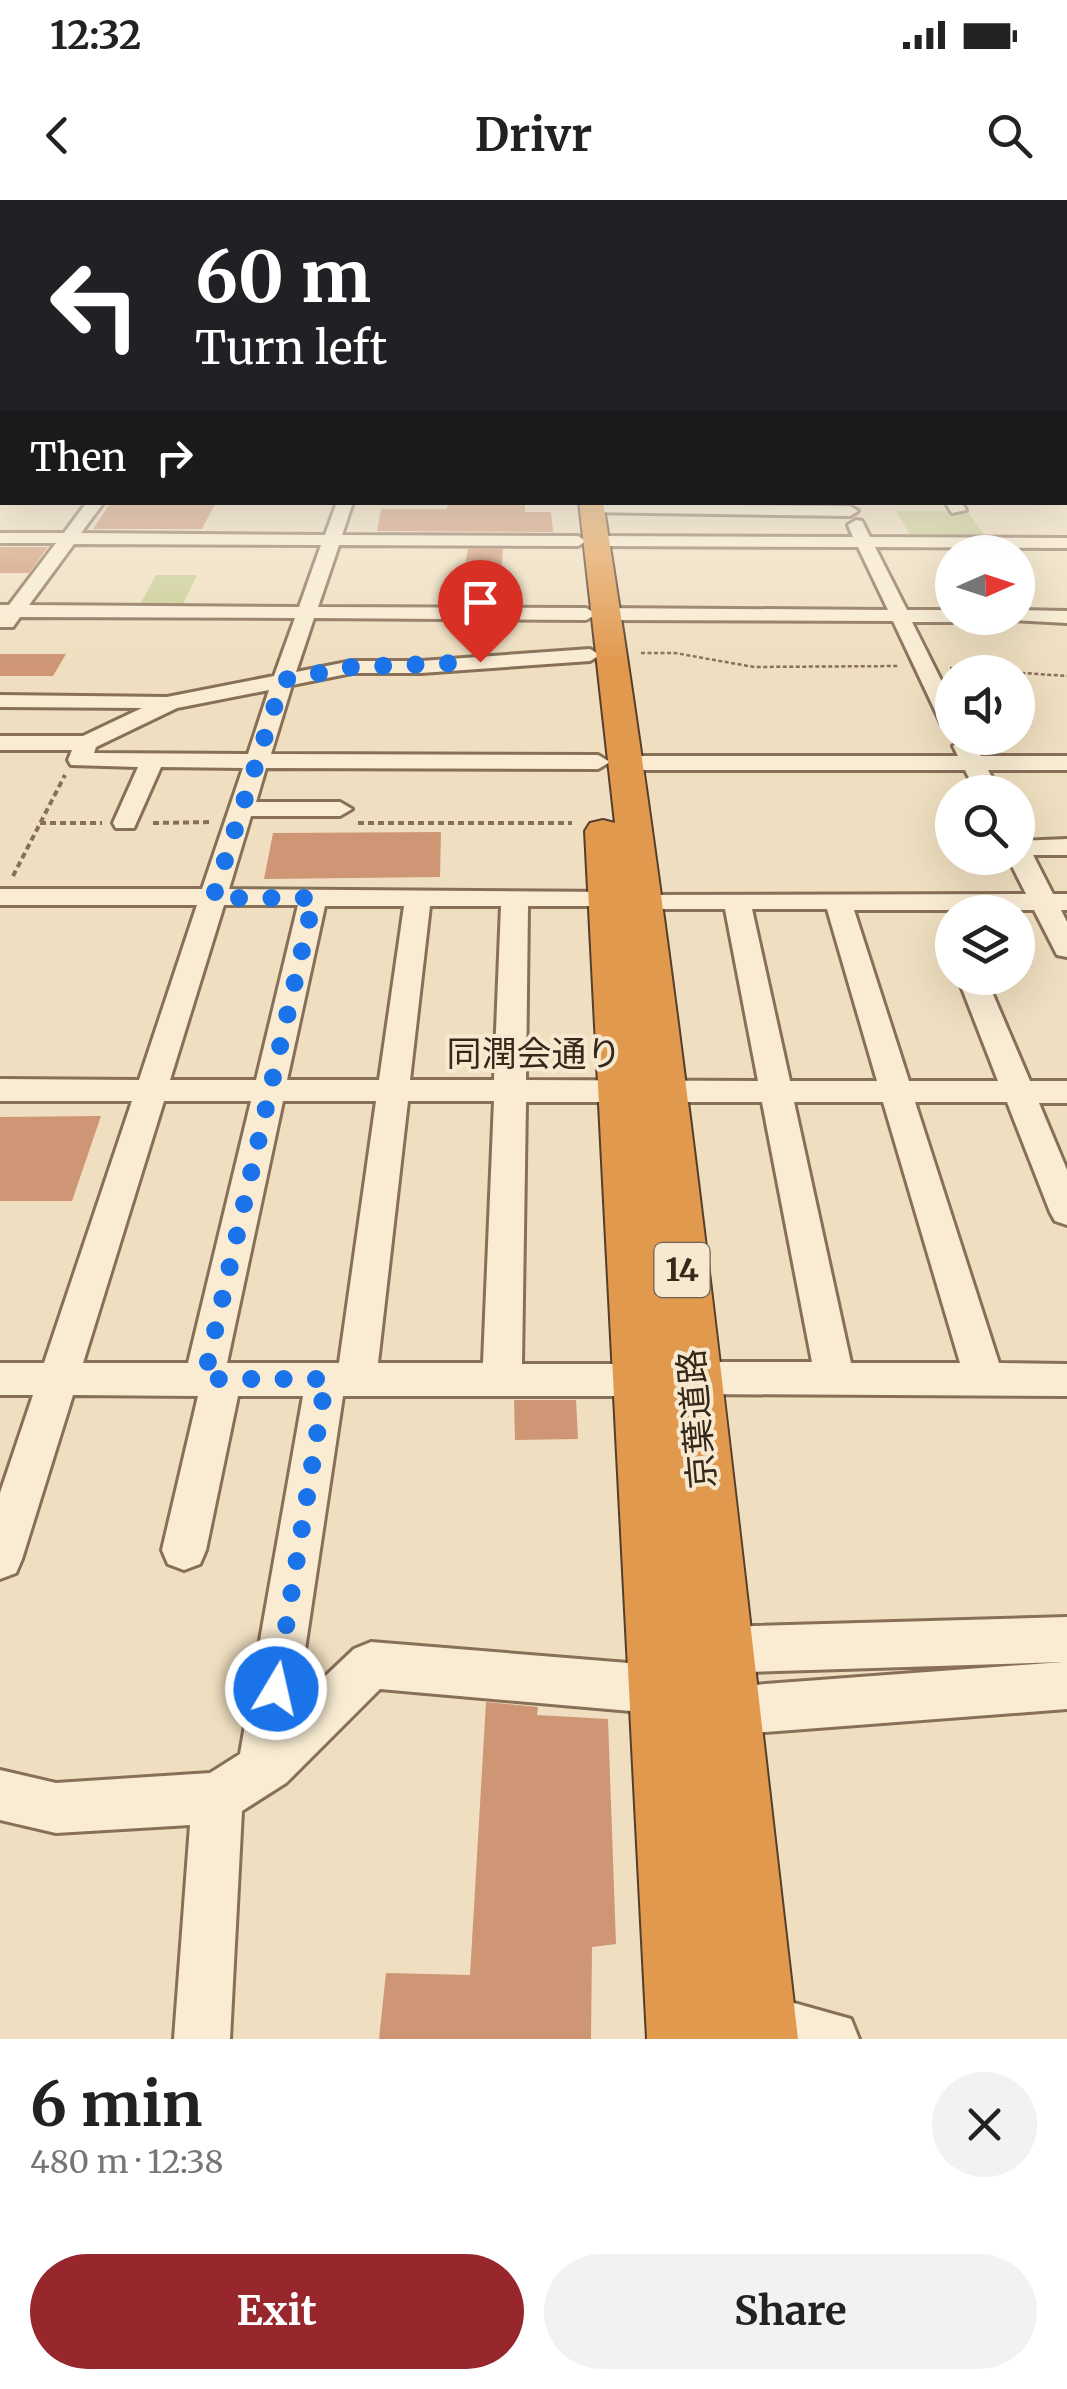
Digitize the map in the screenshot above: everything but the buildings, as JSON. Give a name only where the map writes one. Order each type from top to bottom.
[{"type":"highway","name":"京葉道路","points":[[586,519],[669,1379],[718,1650],[755,2030]]},
{"type":"highway","name":"京葉道路","points":[[669,1379],[666,1690],[689,2028]]},
{"type":"street","points":[[0,631],[7,611],[91,505]]},
{"type":"street","points":[[0,1558],[149,1090],[344,505]]},
{"type":"street","points":[[0,538],[332,540],[586,519],[848,507],[935,690]]},
{"type":"street","points":[[586,519],[865,542],[1067,543]]},
{"type":"street","points":[[779,593],[787,615]]},
{"type":"street","points":[[7,611],[306,613],[396,639],[598,634],[787,615],[935,616]]},
{"type":"street","points":[[1035,613],[1067,616]]},
{"type":"street","points":[[0,701],[171,703],[352,667],[396,639],[598,634]]},
{"type":"street","points":[[0,743],[83,750],[171,703]]},
{"type":"street","points":[[83,750],[83,761],[1067,763]]},
{"type":"street","points":[[969,755],[980,775]]},
{"type":"street","points":[[125,822],[152,761]]},
{"type":"street","points":[[242,809],[340,809]]},
{"type":"street","points":[[1035,849],[1067,848]]},
{"type":"street","points":[[1035,873],[1055,902],[1067,949]]},
{"type":"street","points":[[1,897],[935,902]]},
{"type":"street","points":[[184,1550],[267,1090],[314,898]]},
{"type":"street","points":[[263,1766],[341,1379],[418,898]]},
{"type":"street","points":[[502,1380],[515,898]]},
{"type":"street","points":[[736,901],[834,1379]]},
{"type":"street","points":[[838,902],[984,1380]]},
{"type":"street","points":[[979,995],[1067,1212]]},
{"type":"street","name":"同潤会通り","points":[[0,1090],[1067,1092]]},
{"type":"street","points":[[0,1379],[1067,1380]]},
{"type":"street","points":[[718,1650],[1067,1639]]},
{"type":"street","points":[[0,1794],[56,1808],[217,1798],[263,1766],[370,1665],[666,1690]]},
{"type":"street","points":[[726,1711],[1067,1685]]},
{"type":"street","points":[[202,2039],[217,1798]]},
{"type":"street","points":[[689,2028],[755,2030],[831,2039]]},
{"type":"path","points":[[598,634],[675,653],[754,666],[923,666],[1067,676]]},
{"type":"path","points":[[1,897],[70,764],[83,750]]},
{"type":"green space","points":[[896,511],[967,511],[984,535],[935,535],[935,540],[913,540]]},
{"type":"green space","points":[[156,575],[197,575],[181,608],[138,608]]},
{"type":"route","points":[[276,1689],[326,1379],[204,1379],[267,1090],[314,898],[213,898],[283,680],[352,667],[480,662]]}]
